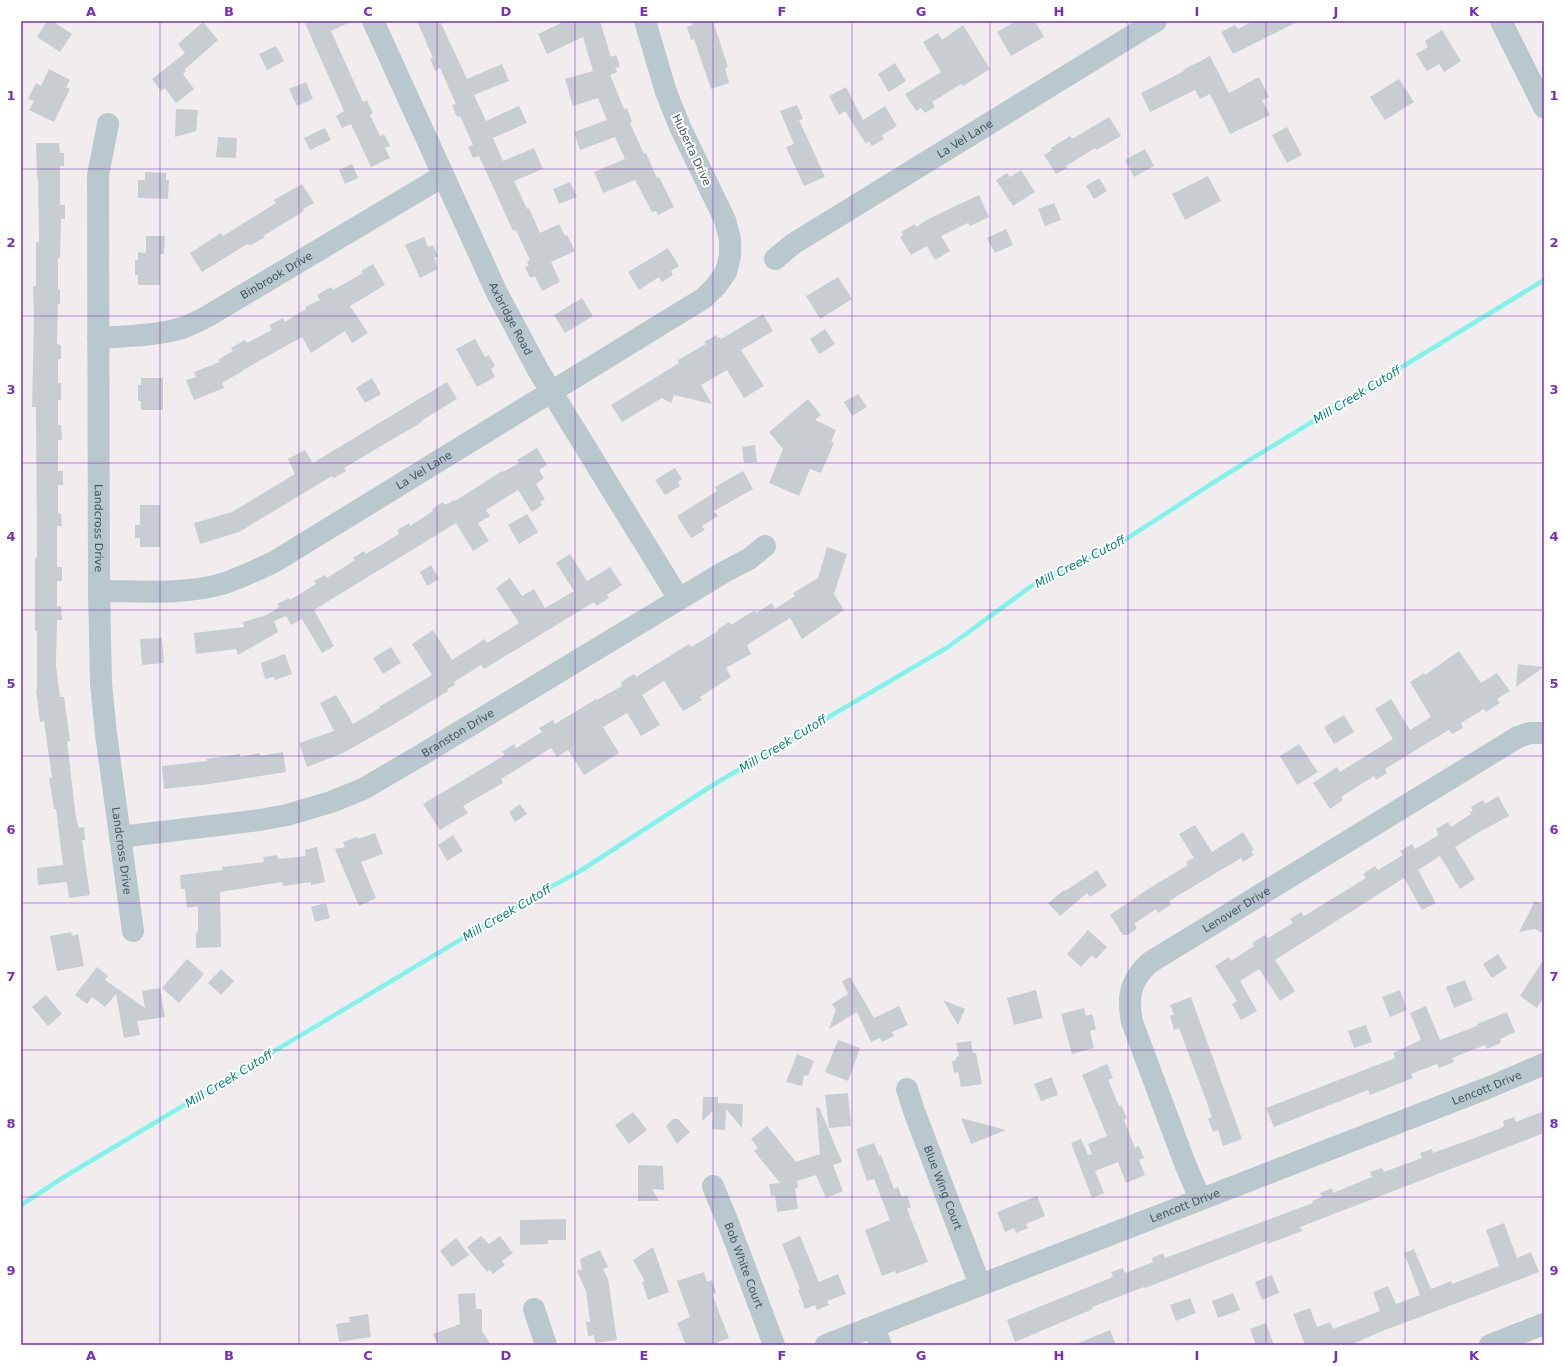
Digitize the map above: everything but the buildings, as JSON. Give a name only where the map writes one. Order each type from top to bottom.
[{"type":"street","name":"Axbridge Road","points":[[373,21],[497,293],[538,370],[679,599]]},
{"type":"street","name":"Huberta Drive","points":[[645,21],[666,92],[680,127],[725,220],[730,239],[730,256],[729,264],[722,277]]},
{"type":"street","name":"La Vel Lane","points":[[775,259],[793,244],[1156,21]]},
{"type":"street","points":[[1501,21],[1544,108]]},
{"type":"street","name":"Landcross Drive","points":[[108,124],[98,175],[99,591],[101,683],[106,734],[133,931]]},
{"type":"street","name":"Binbrook Drive","points":[[98,338],[146,335],[170,331],[184,327],[208,316],[443,176]]},
{"type":"street","name":"La Vel Lane","points":[[99,591],[174,591],[204,588],[241,578],[274,562],[704,298],[716,286],[722,277]]},
{"type":"street","name":"Branston Drive","points":[[120,838],[260,820],[287,815],[331,802],[363,789],[749,558],[765,546]]},
{"type":"street","name":"Lenover Drive","points":[[1200,1199],[1132,1022],[1129,1010],[1130,994],[1140,971],[1149,963],[1266,890],[1518,737],[1530,733],[1544,733]]},
{"type":"street","name":"Lencott Drive","points":[[826,1345],[877,1336],[980,1285],[1490,1088],[1544,1064]]},
{"type":"street","name":"Blue Wing Court","points":[[907,1089],[980,1285]]},
{"type":"street","name":"Bob White Court","points":[[713,1186],[774,1345]]},
{"type":"street","points":[[534,1309],[546,1345]]},
{"type":"street","points":[[1490,1345],[1544,1324]]},
{"type":"waterway","name":"Mill Creek Cutoff","points":[[21,1205],[64,1177],[525,901],[580,871],[713,785],[948,647],[1037,582],[1123,541],[1222,477],[1544,280]]}]
